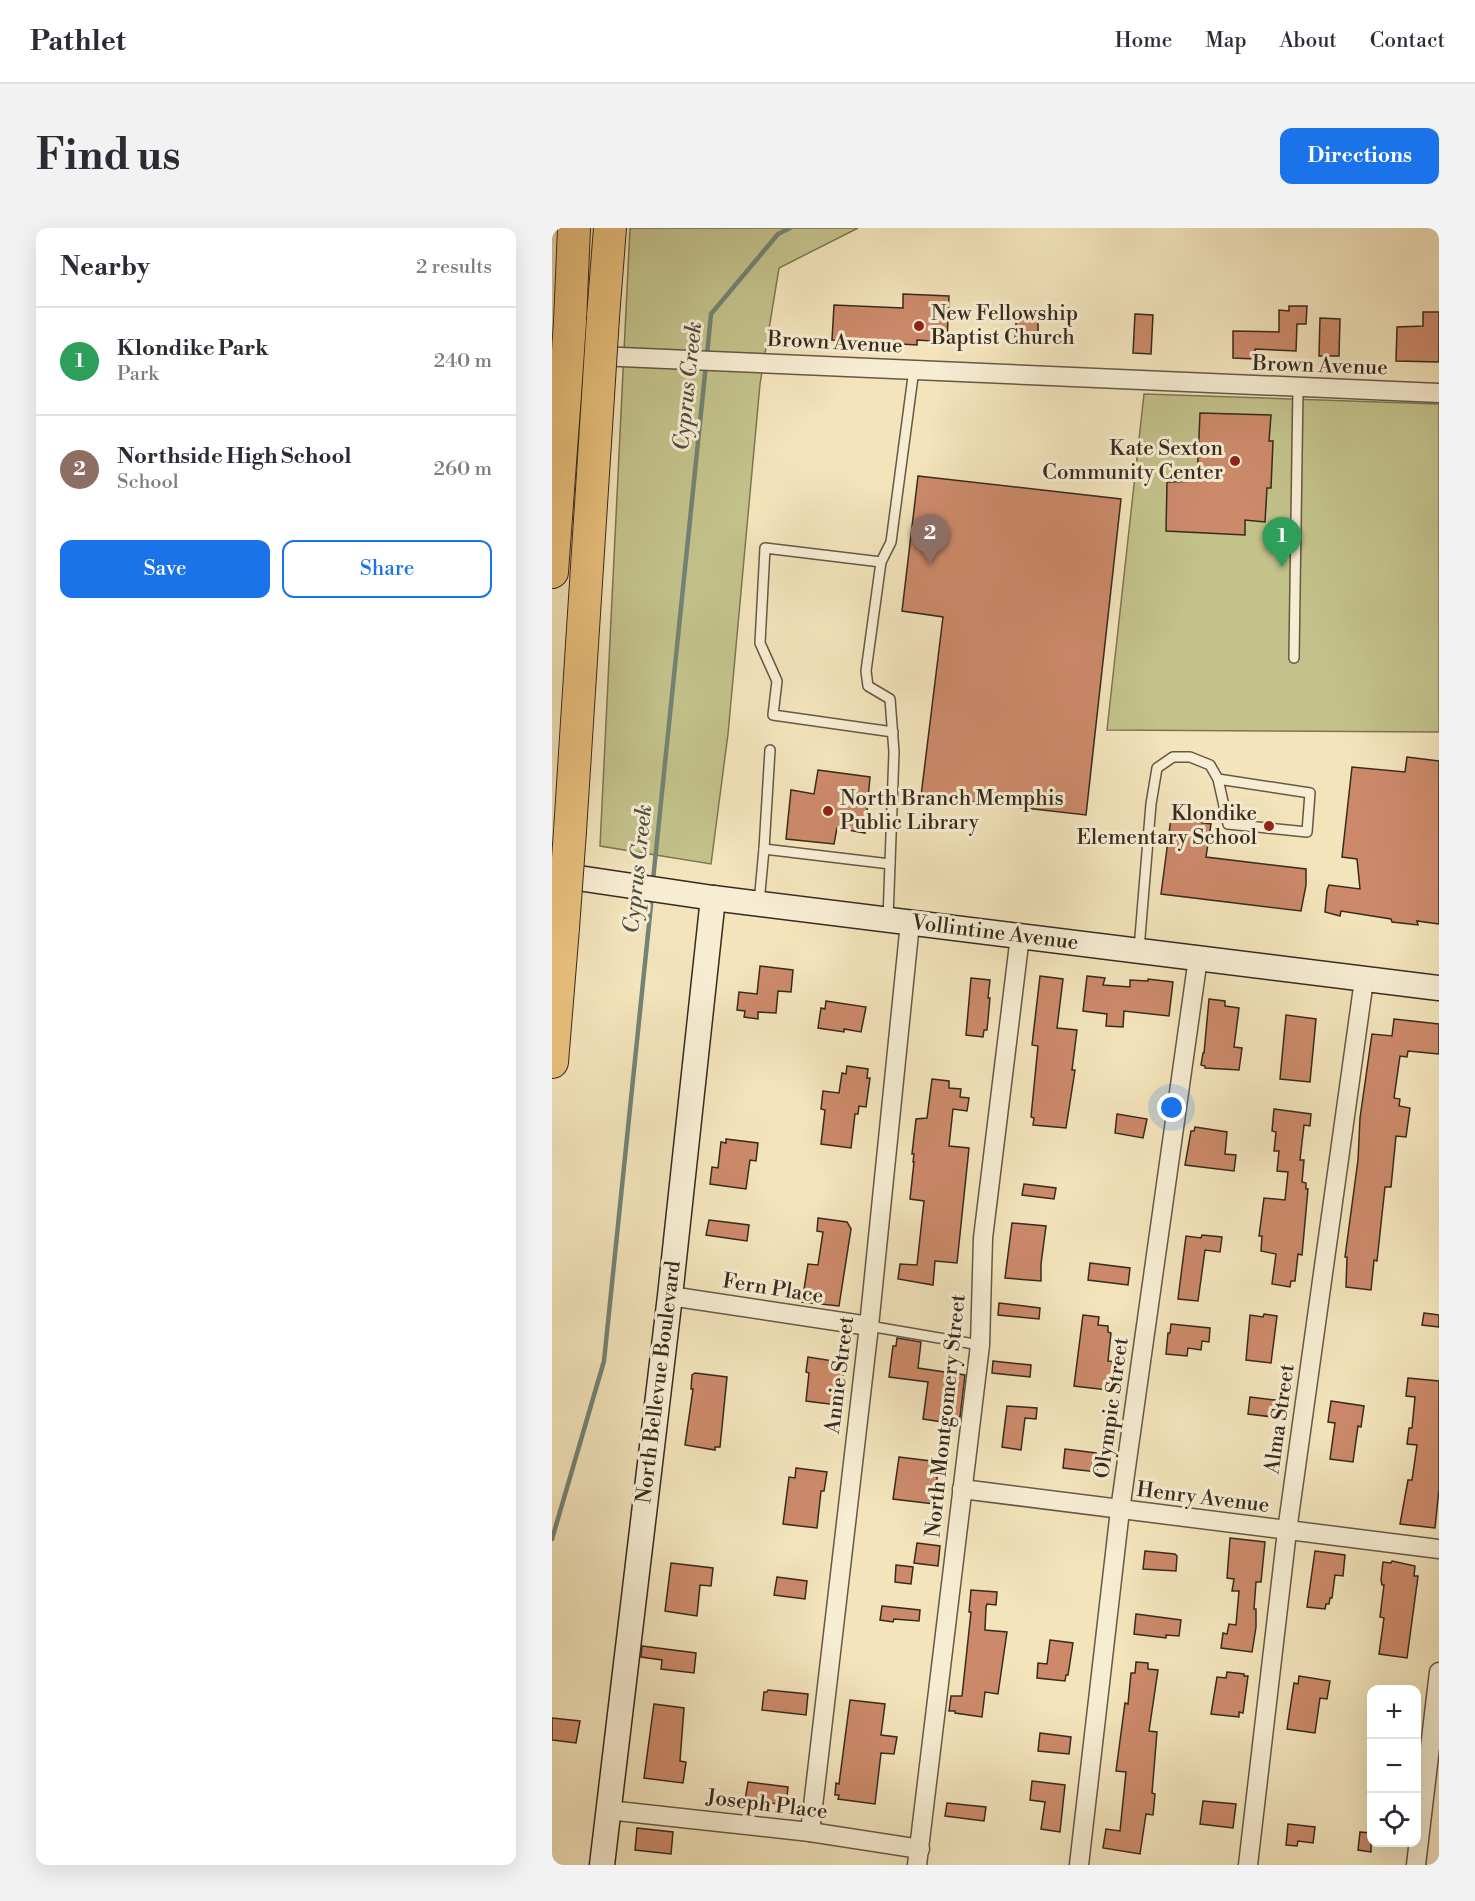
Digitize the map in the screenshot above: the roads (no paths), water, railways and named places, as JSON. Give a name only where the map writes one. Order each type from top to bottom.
[{"type":"highway","points":[[569,228],[572,275]]},
{"type":"highway","points":[[552,572],[570,322],[574,228]]},
{"type":"highway","points":[[552,1062],[570,831],[610,228]]},
{"type":"street","name":"Brown Avenue","points":[[552,354],[1439,393]]},
{"type":"street","name":"Vollintine Avenue","points":[[552,874],[713,898],[1439,988]]},
{"type":"street","name":"North Bellevue Boulevard","points":[[602,1865],[670,1296],[713,898]]},
{"type":"street","name":"Annie Street","points":[[810,1832],[869,1326],[899,921]]},
{"type":"street","name":"North Montgomery Street","points":[[918,1857],[980,1345],[983,1238],[1020,936]]},
{"type":"street","name":"Olympic Street","points":[[1079,1865],[1120,1510],[1197,958]]},
{"type":"street","name":"Alma Street","points":[[1248,1865],[1287,1531],[1364,980]]},
{"type":"street","name":"Fern Place","points":[[670,1296],[869,1326]]},
{"type":"street","name":"Henry Avenue","points":[[962,1489],[1439,1549]]},
{"type":"street","points":[[1416,1865],[1439,1672]]},
{"type":"street","name":"Joseph Place","points":[[609,1810],[810,1832],[918,1857]]},
{"type":"lane","points":[[899,921],[890,864],[893,732],[890,699],[868,686],[866,671],[881,562],[891,542],[914,369]]},
{"type":"lane","points":[[1294,658],[1298,388]]},
{"type":"lane","points":[[881,562],[765,548],[760,643],[777,681],[773,715],[893,732]]},
{"type":"lane","points":[[759,903],[770,750]]},
{"type":"lane","points":[[1139,951],[1150,804],[1157,768],[1173,757],[1190,757],[1210,765],[1218,779],[1228,824],[1307,832],[1310,793],[1218,779]]},
{"type":"lane","points":[[764,849],[890,864]]},
{"type":"lane","points":[[869,1326],[980,1345]]},
{"type":"waterway","name":"Cyprus Creek","points":[[707,355],[711,314],[778,234],[790,228]]},
{"type":"waterway","name":"Cyprus Creek","points":[[653,880],[706,364]]},
{"type":"waterway","name":"Cyprus Creek","points":[[552,1539],[604,1361],[652,895]]},
{"type":"place","name":"New Fellowship Baptist Church","points":[[919,326]]},
{"type":"place","name":"Kate Sexton Community Center","points":[[1235,461]]},
{"type":"place","name":"Northside High School","points":[[930,564]]},
{"type":"place","name":"Klondike Park","points":[[1282,567]]},
{"type":"place","name":"North Branch Memphis Public Library","points":[[828,811]]},
{"type":"place","name":"Klondike Elementary School","points":[[1269,826]]}]
